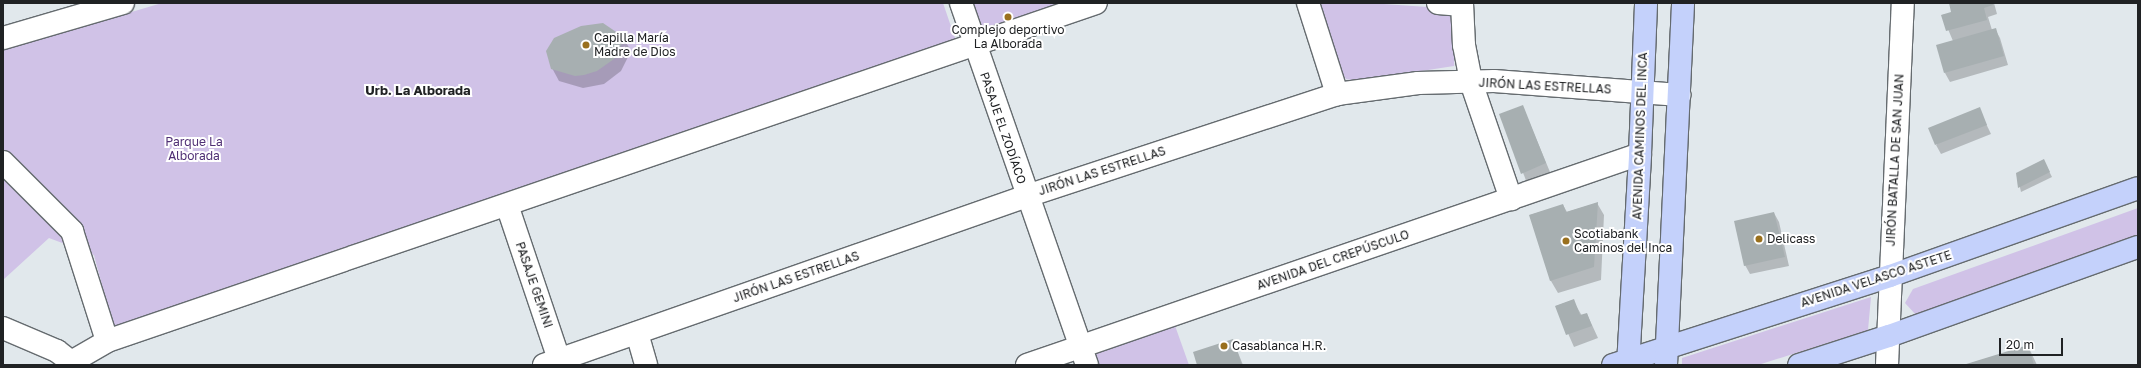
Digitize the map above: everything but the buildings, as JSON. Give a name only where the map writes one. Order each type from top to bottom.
[{"type":"main road","name":"AVENIDA CAMINOS DEL INCA","points":[[1623,363],[1640,154],[1641,91],[1646,3]]},
{"type":"main road","points":[[1667,355],[1684,3]]},
{"type":"main road","name":"AVENIDA VELASCO ASTETE","points":[[1623,363],[1667,355],[2138,188]]},
{"type":"main road","points":[[1799,365],[1889,336],[2138,247]]},
{"type":"street","points":[[3,38],[124,3]]},
{"type":"street","name":"PASAJE EL ZODÍACO","points":[[961,3],[974,44],[1084,356]]},
{"type":"street","points":[[4,331],[56,351],[74,363],[107,341],[1096,3]]},
{"type":"street","points":[[1308,3],[1337,94]]},
{"type":"street","points":[[1438,3],[1462,4],[1464,45],[1471,82],[1511,199]]},
{"type":"street","name":"JIRÓN BATALLA DE SAN JUAN","points":[[1887,365],[1903,3]]},
{"type":"street","name":"JIRÓN LAS ESTRELLAS","points":[[565,362],[638,333],[1027,196],[1337,94],[1418,83],[1494,81],[1679,95]]},
{"type":"street","name":"AVENIDA DEL CREPÚSCULO","points":[[1027,365],[1084,356],[1511,199],[1640,154]]},
{"type":"street","points":[[3,162],[72,231],[107,341]]},
{"type":"street","name":"PASAJE GEMINI","points":[[507,205],[565,362]]},
{"type":"street","points":[[638,333],[646,365]]},
{"type":"green space","name":"Parque La Alborada","points":[[162,3],[943,3],[957,44],[114,331],[94,255],[49,238],[3,280],[3,50]]},
{"type":"green space","name":"Complejo deportivo La Alborada","points":[[972,3],[1079,3],[981,32]]},
{"type":"green space","points":[[1313,3],[1369,3],[1457,9],[1454,66],[1356,81],[1346,79],[1341,72]]},
{"type":"green space","points":[[2138,208],[2138,237],[1916,315],[1905,303],[1913,289]]},
{"type":"green space","points":[[1871,297],[1868,330],[1758,365],[1682,365],[1682,358]]},
{"type":"green space","points":[[1173,320],[1189,365],[1094,365],[1089,348]]},
{"type":"place","name":"Complejo deportivo La Alborada","points":[[1008,17]]},
{"type":"place","name":"Capilla María Madre de Dios","points":[[586,45]]},
{"type":"place","name":"Delicass","points":[[1759,239]]},
{"type":"place","name":"Scotiabank Caminos del Inca","points":[[1566,241]]},
{"type":"place","name":"Casablanca H.R.","points":[[1224,346]]},
{"type":"district","name":"Urb. La Alborada","points":[[418,90]]}]
